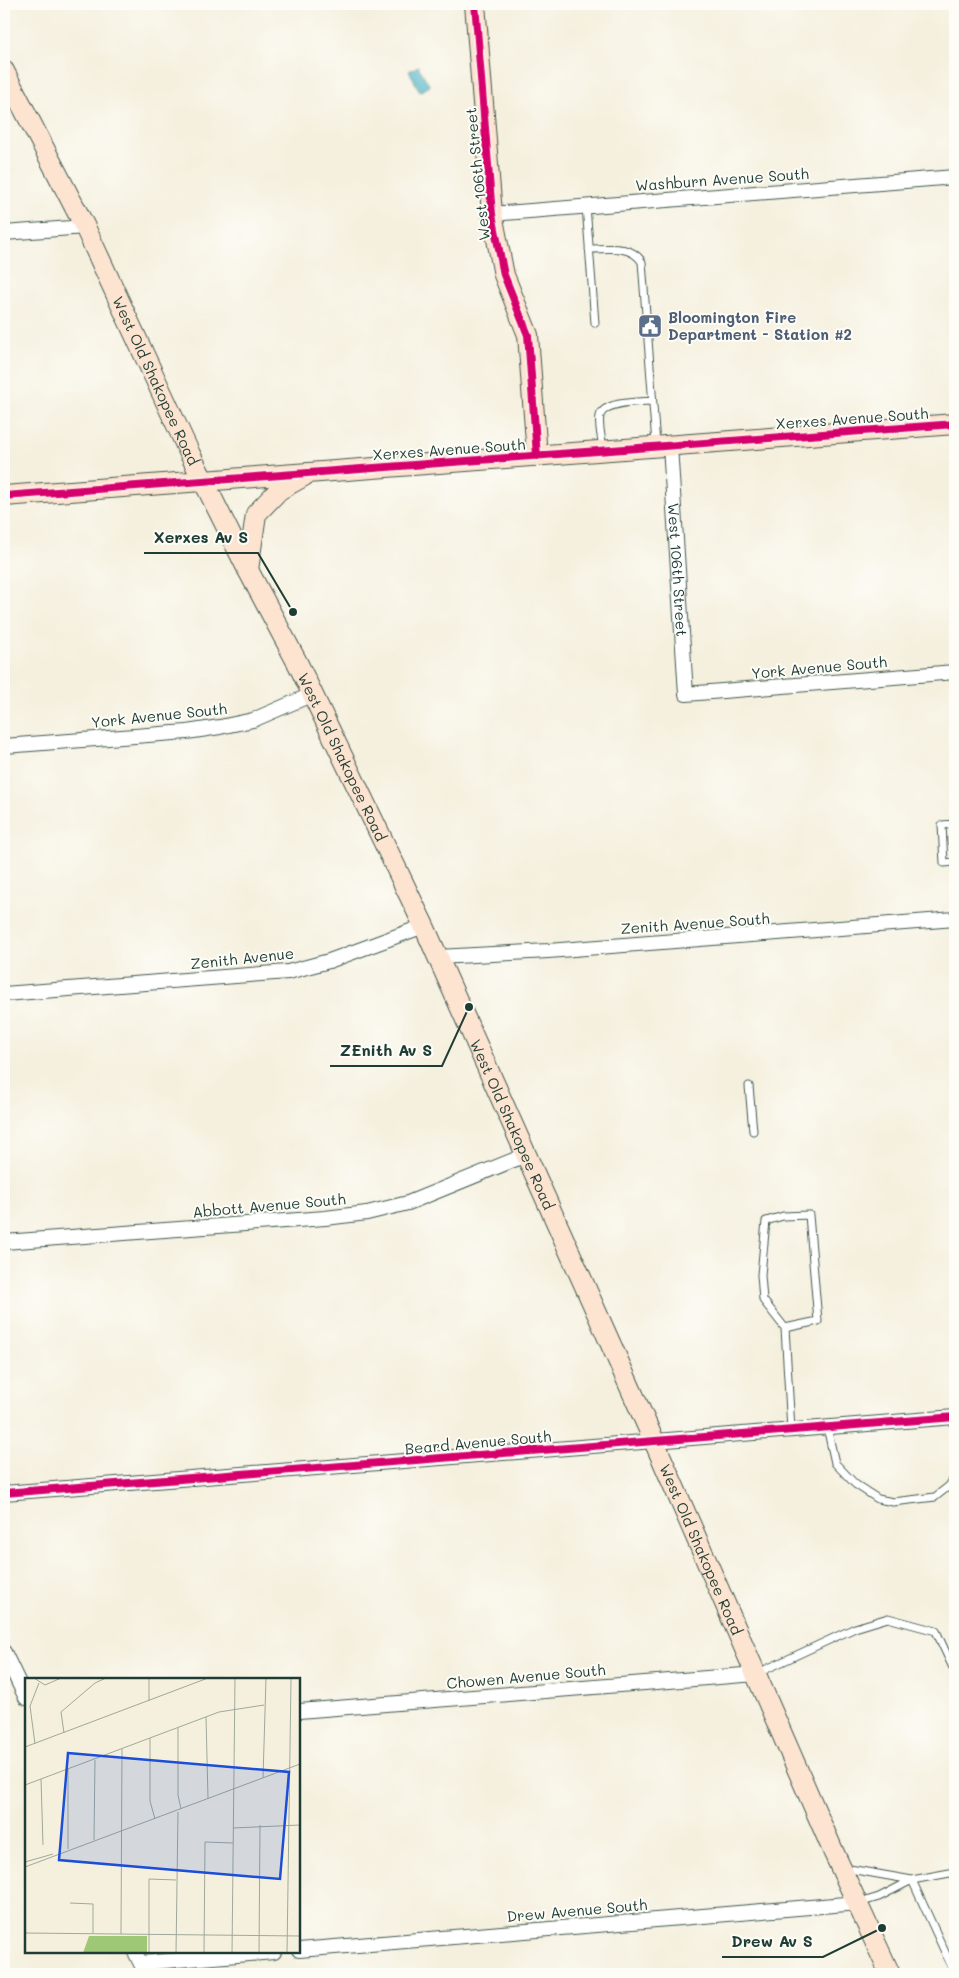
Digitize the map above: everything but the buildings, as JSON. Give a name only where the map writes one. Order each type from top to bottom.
[{"type":"main road","name":"West 106th Street","points":[[476,4],[492,214],[504,275],[528,335],[537,456]]},
{"type":"main road","name":"West Old Shakopee Road","points":[[4,71],[85,227],[203,480],[313,694],[424,926],[890,1974]]},
{"type":"main road","name":"Xerxes Avenue South","points":[[4,496],[955,424]]},
{"type":"main road","points":[[248,570],[256,514],[278,490],[309,473]]},
{"type":"street","name":"Washburn Avenue South","points":[[492,214],[955,177]]},
{"type":"street","points":[[4,233],[85,227]]},
{"type":"street","name":"West 106th Street","points":[[663,446],[686,694]]},
{"type":"street","name":"York Avenue South","points":[[686,694],[955,672]]},
{"type":"street","name":"York Avenue South","points":[[4,746],[187,732],[220,727],[253,720],[313,694]]},
{"type":"street","name":"Zenith Avenue South","points":[[438,957],[548,951],[955,919]]},
{"type":"street","name":"Zenith Avenue","points":[[4,994],[288,972],[329,961],[424,926]]},
{"type":"street","name":"Abbott Avenue South","points":[[4,1242],[326,1218],[367,1213],[408,1203],[526,1154]]},
{"type":"street","name":"Beard Avenue South","points":[[4,1493],[955,1417]]},
{"type":"street","points":[[4,1652],[25,1696]]},
{"type":"street","name":"Chowen Avenue South","points":[[300,1711],[756,1674]]},
{"type":"street","name":"Drew Avenue South","points":[[300,1950],[858,1904]]},
{"type":"street","points":[[141,1963],[262,1953]]},
{"type":"lane","points":[[586,206],[595,323]]},
{"type":"lane","points":[[589,250],[623,249],[638,255],[642,262],[652,401],[663,446]]},
{"type":"lane","points":[[604,451],[600,416],[604,410],[612,405],[652,401]]},
{"type":"lane","points":[[955,824],[942,825],[944,862],[955,862]]},
{"type":"lane","points":[[749,1086],[753,1131]]},
{"type":"lane","points":[[785,1328],[818,1321],[809,1215],[783,1216],[766,1221],[761,1275],[763,1300],[785,1328],[791,1430]]},
{"type":"lane","points":[[827,1428],[835,1463],[855,1484],[878,1499],[893,1502],[936,1497],[949,1486],[955,1477]]},
{"type":"lane","points":[[756,1674],[855,1628],[888,1618],[936,1630],[955,1672]]},
{"type":"lane","points":[[841,1867],[912,1880]]},
{"type":"lane","points":[[858,1904],[879,1897],[912,1880],[955,1872]]},
{"type":"lane","points":[[912,1880],[955,1974]]},
{"type":"water","points":[[418,66],[430,86],[420,92],[409,71]]},
{"type":"cycle path","points":[[475,4],[492,214],[504,275],[528,335],[537,456]]},
{"type":"cycle path","points":[[4,496],[955,424]]},
{"type":"cycle path","points":[[4,1493],[955,1417]]},
{"type":"place","name":"Bloomington Fire Department - Station #2","points":[[650,326]]},
{"type":"place","name":"Xerxes Av S","points":[[293,612]]},
{"type":"place","name":"ZEnith Av S","points":[[469,1007]]},
{"type":"place","name":"Drew Av S","points":[[882,1928]]}]
